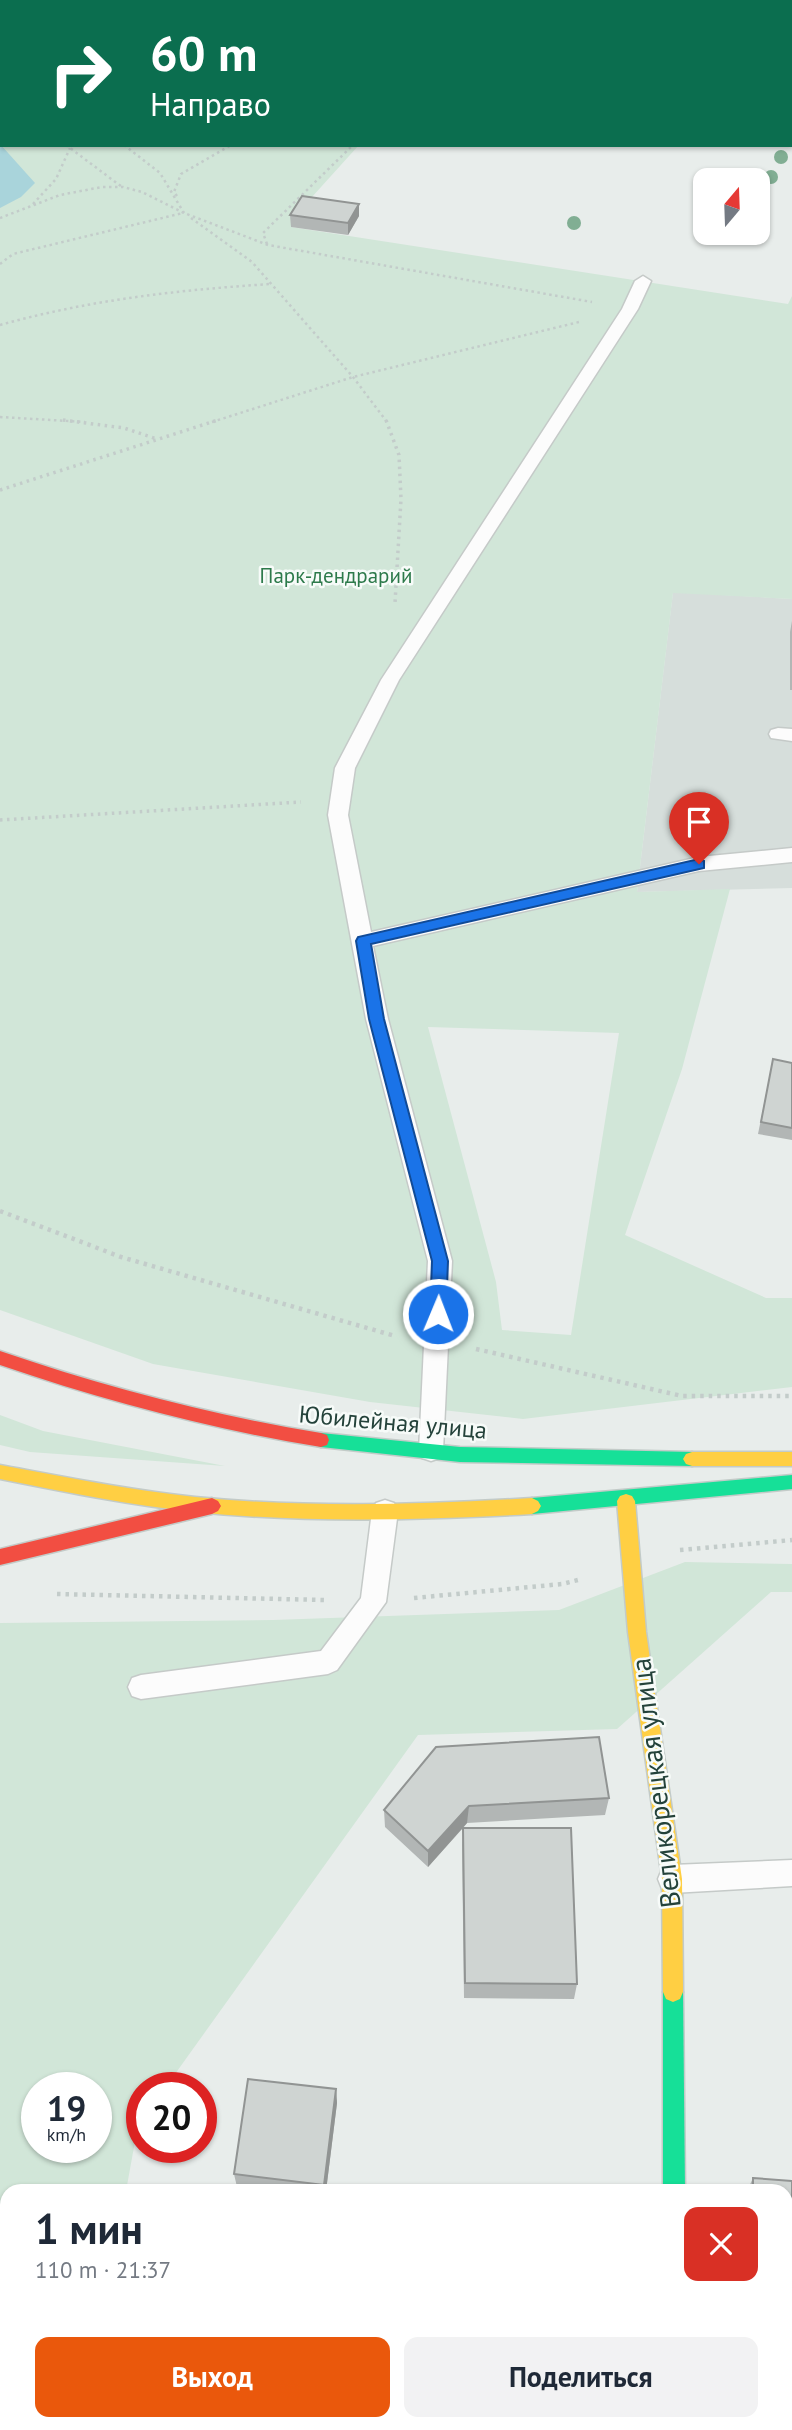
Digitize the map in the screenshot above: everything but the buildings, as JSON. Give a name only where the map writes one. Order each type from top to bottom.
[{"type":"main road","name":"Юбилейная улица","points":[[0,1358],[117,1396],[208,1420],[297,1437],[431,1451],[583,1460],[792,1459]]},
{"type":"main road","points":[[0,1472],[63,1487],[214,1506],[385,1511],[491,1510],[626,1501],[792,1482]]},
{"type":"main road","name":"Великорецкая улица","points":[[626,1501],[637,1632],[672,1878],[674,2184]]},
{"type":"main road","points":[[0,1557],[214,1506]]},
{"type":"lane","points":[[431,1451],[440,1261],[377,1019],[338,815],[345,768],[390,680],[631,309],[643,281]]},
{"type":"lane","points":[[363,941],[699,864],[792,855]]},
{"type":"lane","points":[[141,1688],[328,1662],[373,1602],[385,1511]]},
{"type":"lane","points":[[672,1878],[792,1873]]},
{"type":"path","points":[[68,147],[123,187]]},
{"type":"path","points":[[127,147],[160,173],[184,213],[252,262],[353,377],[387,421],[399,455],[401,499],[390,680]]},
{"type":"path","points":[[184,213],[174,192],[181,174],[228,147]]},
{"type":"path","points":[[268,245],[263,233],[351,147]]},
{"type":"path","points":[[28,208],[46,194],[63,172],[71,149]]},
{"type":"path","points":[[0,218],[60,195],[102,187],[123,187],[142,192],[184,213],[268,245],[631,309]]},
{"type":"path","points":[[0,264],[13,254],[184,213]]},
{"type":"path","points":[[0,324],[76,306],[208,288],[271,284]]},
{"type":"path","points":[[0,490],[353,377],[631,309]]},
{"type":"path","points":[[0,416],[84,423],[144,432],[158,440]]},
{"type":"path","points":[[0,820],[340,800]]},
{"type":"path","points":[[0,1211],[121,1257],[394,1335],[438,1340],[682,1396],[792,1396]]},
{"type":"shaded area","points":[[673,592],[792,599],[792,888],[637,892]]},
{"type":"green space","name":"Парк-дендрарий","points":[[0,147],[357,147],[302,208],[291,227],[788,304],[792,296],[792,599],[673,593],[637,892],[730,889],[682,1069],[625,1235],[766,1298],[792,1298],[792,1387],[523,1419],[370,1402],[153,1364],[0,1310]],"holes":[[[428,1027],[619,1033],[571,1335],[502,1330],[496,1282]]]},
{"type":"green space","points":[[0,1415],[43,1431],[225,1466],[30,1452],[0,1445]]},
{"type":"green space","points":[[685,1562],[792,1564],[792,1592],[771,1592],[617,1729],[418,1735],[176,2072],[126,2072],[126,2163],[131,2163],[127,2184],[0,2184],[0,1623],[273,1620],[559,1610]]},
{"type":"water","points":[[0,147],[3,147],[35,183],[21,197],[0,208]]},
{"type":"traffic: fast","points":[[321,1440],[460,1454],[692,1459]]},
{"type":"traffic: fast","points":[[532,1506],[792,1482]]},
{"type":"traffic: fast","points":[[673,1992],[674,2184]]},
{"type":"traffic: slow","points":[[692,1459],[792,1459]]},
{"type":"traffic: slow","points":[[0,1472],[121,1494],[237,1508],[364,1512],[532,1506]]},
{"type":"traffic: slow","points":[[626,1501],[637,1632],[672,1879],[673,1992]]},
{"type":"traffic: jam","points":[[0,1358],[159,1407],[239,1426],[321,1440]]},
{"type":"traffic: jam","points":[[0,1557],[212,1506]]},
{"type":"route","points":[[438,1314],[440,1261],[377,1019],[363,941],[699,864]]}]
